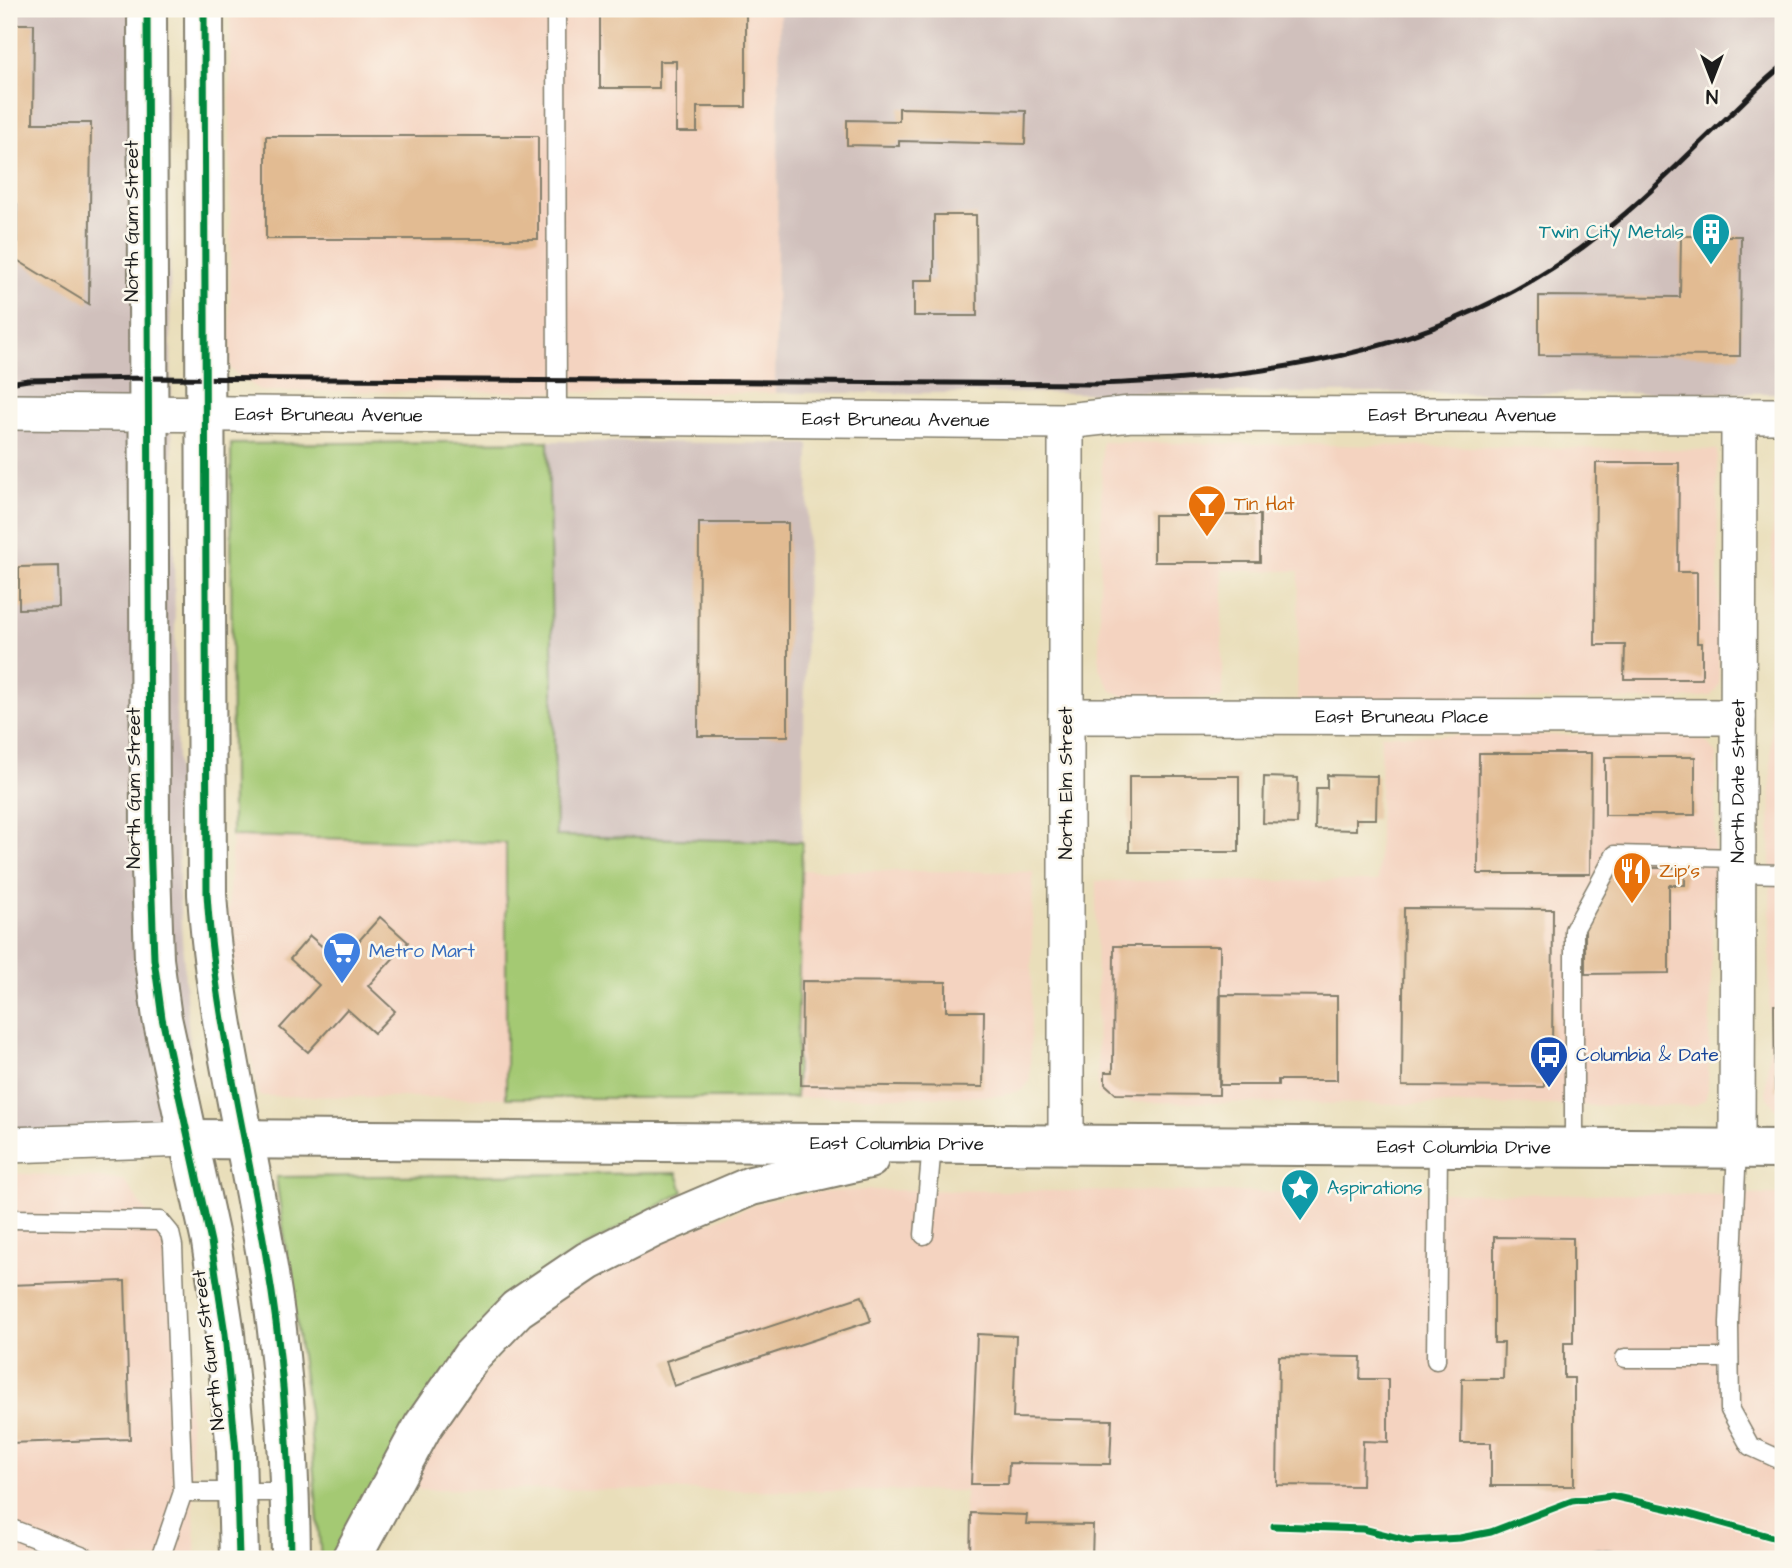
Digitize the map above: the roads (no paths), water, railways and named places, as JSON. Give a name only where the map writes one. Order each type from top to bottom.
[{"type":"main road","name":"North Gum Street","points":[[147,9],[152,922],[162,1018],[218,1280],[231,1392],[238,1492],[239,1559]]},
{"type":"main road","points":[[204,9],[207,894],[218,1010],[273,1302],[290,1492],[291,1559]]},
{"type":"main road","name":"East Columbia Drive","points":[[188,1139],[1783,1149]]},
{"type":"main road","points":[[351,1559],[423,1426],[471,1357],[517,1309],[588,1261],[653,1228],[751,1186],[932,1145]]},
{"type":"street","name":"East Bruneau Avenue","points":[[9,412],[1066,421],[1131,414],[1783,416]]},
{"type":"street","name":"North Date Street","points":[[1737,1149],[1739,416]]},
{"type":"street","name":"North Elm Street","points":[[1066,421],[1066,1146]]},
{"type":"street","name":"East Bruneau Place","points":[[1066,716],[1738,717]]},
{"type":"street","name":"East Columbia Drive","points":[[9,1145],[188,1139]]},
{"type":"lane","points":[[556,9],[558,417]]},
{"type":"lane","points":[[1574,1148],[1574,929],[1615,855],[1738,866],[1783,874]]},
{"type":"lane","points":[[924,1235],[932,1145]]},
{"type":"lane","points":[[1436,1360],[1438,1148]]},
{"type":"lane","points":[[1737,1149],[1729,1358],[1730,1410],[1750,1446],[1783,1461]]},
{"type":"lane","points":[[9,1219],[160,1221],[170,1233],[173,1245],[183,1492],[160,1559]]},
{"type":"lane","points":[[1625,1358],[1729,1358]]},
{"type":"lane","points":[[183,1492],[290,1492]]},
{"type":"lane","points":[[9,1528],[89,1559]]},
{"type":"water","points":[[1594,1549],[1612,1551],[1626,1559],[1577,1559]]},
{"type":"railway","points":[[9,383],[28,380],[148,378],[1096,384],[1165,381],[1299,364],[1364,350],[1427,330],[1488,304],[1547,271],[1621,217],[1783,66]]},
{"type":"place","name":"Twin City Metals","points":[[1711,266]]},
{"type":"place","name":"Tin Hat","points":[[1207,538]]},
{"type":"place","name":"Zip's","points":[[1632,905]]},
{"type":"place","name":"Metro Mart","points":[[342,985]]},
{"type":"place","name":"Columbia & Date","points":[[1549,1089]]},
{"type":"place","name":"Aspirations","points":[[1300,1222]]}]
